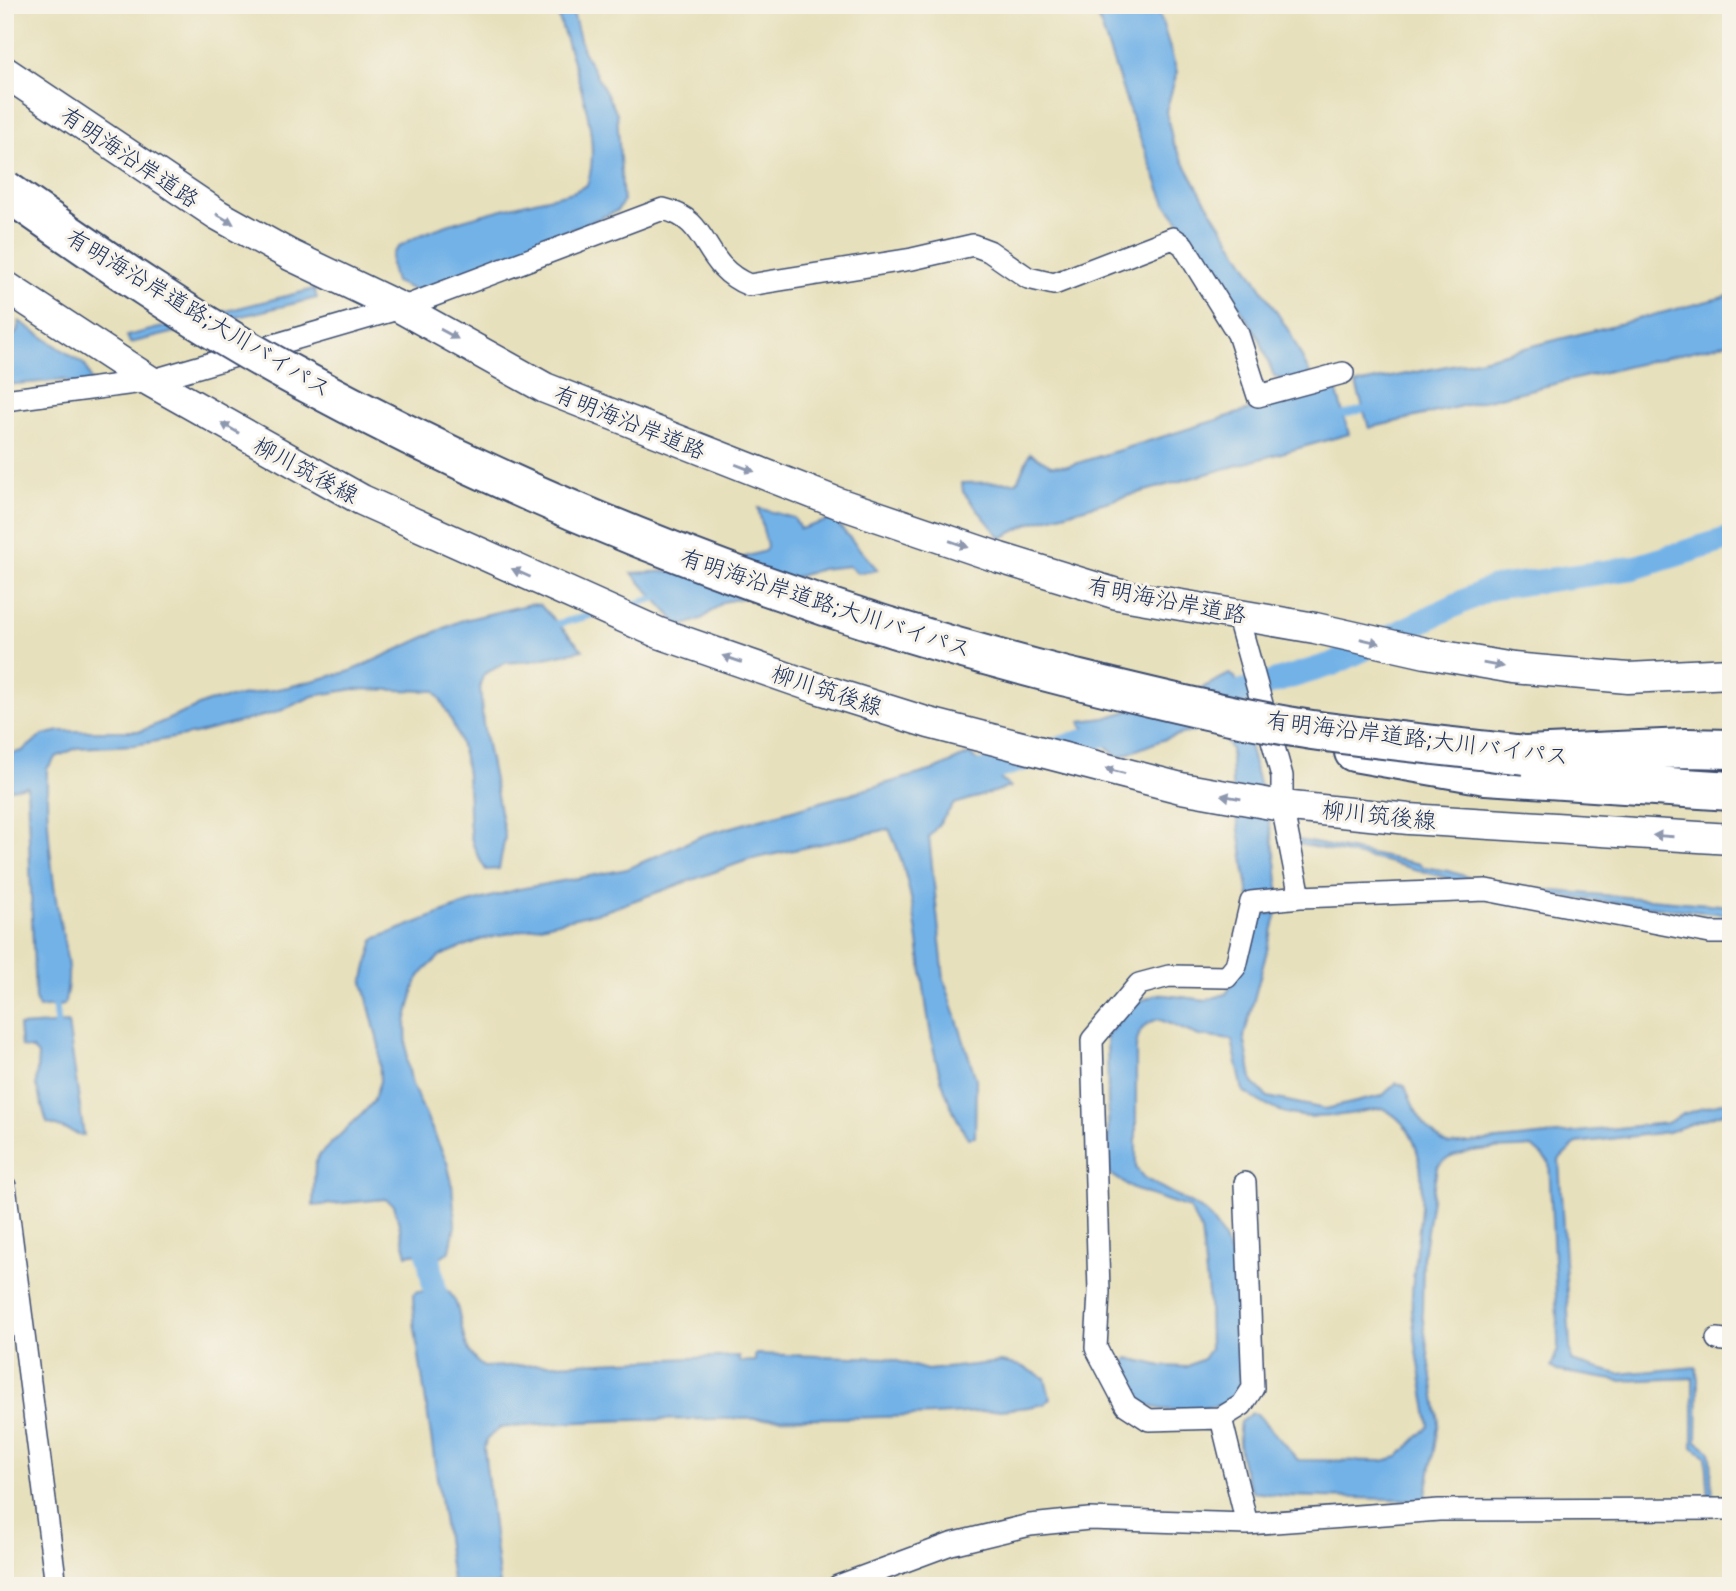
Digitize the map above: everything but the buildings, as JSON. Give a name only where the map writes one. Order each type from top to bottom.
[{"type":"highway","name":"有明海沿岸道路;大川バイパス","points":[[5,190],[177,305],[294,376],[510,485],[625,534],[751,582],[888,628],[1134,694],[1310,729],[1525,755],[1731,766]]},
{"type":"highway","name":"有明海沿岸道路;大川バイパス","points":[[5,207],[169,315],[288,385],[505,497],[744,594],[992,673],[1129,706],[1308,744],[1524,770],[1731,780]]},
{"type":"highway","points":[[1308,744],[1486,775],[1731,791]]},
{"type":"highway","points":[[1525,755],[1686,748],[1731,749]]},
{"type":"main road","name":"有明海沿岸道路","points":[[5,72],[218,215],[290,255],[401,308],[545,388],[838,503],[1117,594],[1315,628],[1426,653],[1513,668],[1628,678],[1731,673]]},
{"type":"main road","name":"柳川筑後線","points":[[5,286],[150,381],[362,500],[659,633],[929,723],[1181,788],[1282,806],[1409,819],[1731,839]]},
{"type":"street","points":[[5,400],[150,381],[401,308],[663,209],[680,213],[696,227],[714,260],[730,277],[749,285],[912,259],[973,245],[989,251],[1028,278],[1054,284],[1173,238],[1183,245],[1238,334],[1258,396],[1343,373]]},
{"type":"street","points":[[1237,614],[1282,776],[1282,806],[1300,897]]},
{"type":"street","points":[[1245,1183],[1253,1388],[1242,1405],[1221,1418],[1149,1420],[1126,1405],[1096,1348],[1099,1292],[1092,1040],[1139,984],[1169,976],[1227,977],[1236,966],[1251,902],[1300,897],[1486,890],[1710,933],[1731,933]]},
{"type":"street","points":[[5,1186],[56,1586]]},
{"type":"street","points":[[1221,1418],[1247,1524]]},
{"type":"street","points":[[838,1586],[951,1544],[1030,1525],[1089,1519],[1247,1524],[1439,1510],[1731,1509]]},
{"type":"water","points":[[555,5],[571,5],[583,51],[617,113],[623,202],[617,211],[471,270],[461,282],[426,295],[395,282],[391,259],[394,252],[406,242],[450,224],[573,192],[587,185],[592,143],[588,119]]},
{"type":"water","points":[[1094,5],[1157,5],[1177,72],[1166,111],[1173,143],[1203,197],[1290,333],[1311,376],[1289,382],[1274,376],[1260,340],[1216,269],[1166,204],[1132,118]]},
{"type":"water","points":[[314,289],[317,298],[130,343],[127,336]]},
{"type":"water","points":[[1731,295],[1731,342],[1369,428],[1356,384],[1482,359]]},
{"type":"water","points":[[19,321],[85,365],[93,385],[75,386],[65,380],[5,385],[5,344],[17,332]]},
{"type":"water","points":[[1336,389],[1349,434],[1031,523],[1001,538],[963,492],[962,483],[1017,482],[1030,453],[1051,465],[1068,466],[1252,409]]},
{"type":"water","points":[[758,508],[794,518],[800,529],[833,519],[878,570],[857,573],[849,566],[821,569],[793,578],[767,593],[723,602],[703,618],[685,625],[678,624],[632,573],[675,571],[688,574],[765,551],[767,546]]},
{"type":"water","points":[[530,604],[540,605],[583,650],[531,661],[505,663],[484,674],[480,684],[483,724],[505,837],[499,869],[486,870],[474,848],[462,749],[454,725],[435,691],[354,689],[313,696],[278,712],[195,734],[135,745],[77,748],[56,757],[47,769],[50,850],[68,978],[64,1005],[39,1008],[35,999],[27,786],[5,790],[5,755],[22,751],[43,735],[60,731],[141,731],[208,702],[288,687],[351,671],[460,621]]},
{"type":"water","points":[[1229,674],[1235,677],[1246,713],[1242,714],[1270,826],[1278,895],[1249,897],[1232,783],[1231,749],[1218,730],[1180,734],[1119,757],[1081,725],[1081,721],[1105,718],[1200,689]]},
{"type":"water","points":[[969,754],[1010,787],[954,804],[929,837],[944,979],[976,1079],[975,1137],[968,1138],[950,1102],[937,1065],[912,906],[903,867],[889,829],[748,860],[605,911],[480,940],[440,956],[416,982],[406,1022],[407,1061],[412,1085],[447,1162],[452,1183],[455,1225],[450,1251],[427,1265],[418,1253],[407,1255],[394,1205],[385,1199],[313,1206],[315,1164],[319,1155],[373,1102],[380,1081],[379,1046],[363,982],[374,939],[465,904],[519,889],[627,869],[704,835],[937,769]]},
{"type":"water","points":[[1299,840],[1420,864],[1422,867],[1449,871],[1495,886],[1731,906],[1731,915],[1489,889],[1384,861],[1298,844]]},
{"type":"water","points":[[1277,913],[1244,1037],[1253,1083],[1268,1097],[1325,1109],[1382,1096],[1396,1083],[1405,1086],[1416,1112],[1427,1128],[1449,1145],[1667,1123],[1683,1114],[1731,1100],[1731,1110],[1668,1132],[1577,1143],[1559,1160],[1571,1361],[1618,1374],[1696,1367],[1697,1441],[1709,1450],[1711,1455],[1713,1501],[1709,1501],[1706,1456],[1693,1447],[1693,1378],[1620,1381],[1557,1371],[1551,1367],[1558,1349],[1558,1337],[1549,1162],[1532,1147],[1468,1152],[1445,1160],[1437,1167],[1423,1256],[1422,1314],[1439,1422],[1425,1500],[1285,1496],[1253,1492],[1239,1449],[1240,1422],[1252,1413],[1257,1414],[1298,1460],[1382,1461],[1398,1457],[1429,1426],[1412,1310],[1421,1171],[1415,1145],[1403,1124],[1382,1108],[1326,1117],[1293,1115],[1277,1110],[1243,1091],[1232,1040],[1199,1036],[1158,1019],[1142,1029],[1136,1048],[1136,1168],[1144,1178],[1206,1212],[1223,1237],[1238,1274],[1240,1387],[1228,1404],[1190,1410],[1150,1406],[1131,1393],[1121,1373],[1128,1358],[1162,1366],[1186,1367],[1203,1359],[1210,1349],[1209,1303],[1201,1231],[1189,1208],[1133,1189],[1109,1173],[1107,1035],[1133,1004],[1158,994],[1206,1000],[1226,994],[1235,979],[1252,921],[1259,921],[1260,915]]},
{"type":"water","points":[[68,1023],[84,1136],[47,1123],[36,1085],[38,1055],[32,1049],[21,1047],[19,1026]]},
{"type":"water","points":[[446,1290],[457,1305],[468,1350],[484,1367],[739,1356],[739,1362],[755,1361],[755,1354],[887,1358],[927,1370],[1001,1362],[1021,1366],[1045,1378],[1050,1398],[1045,1404],[1029,1407],[897,1417],[632,1420],[500,1428],[487,1439],[484,1448],[500,1586],[453,1586],[414,1322],[413,1294],[418,1291],[433,1293]]},
{"type":"waterway","points":[[1336,417],[1371,407]]},
{"type":"waterway","points":[[1207,702],[1333,664],[1491,588],[1633,568],[1731,538]]},
{"type":"waterway","points":[[624,607],[663,596]]},
{"type":"waterway","points":[[549,626],[592,615]]},
{"type":"waterway","points":[[956,780],[1129,727]]},
{"type":"waterway","points":[[54,997],[58,1034]]},
{"type":"waterway","points":[[424,1230],[441,1325]]}]
